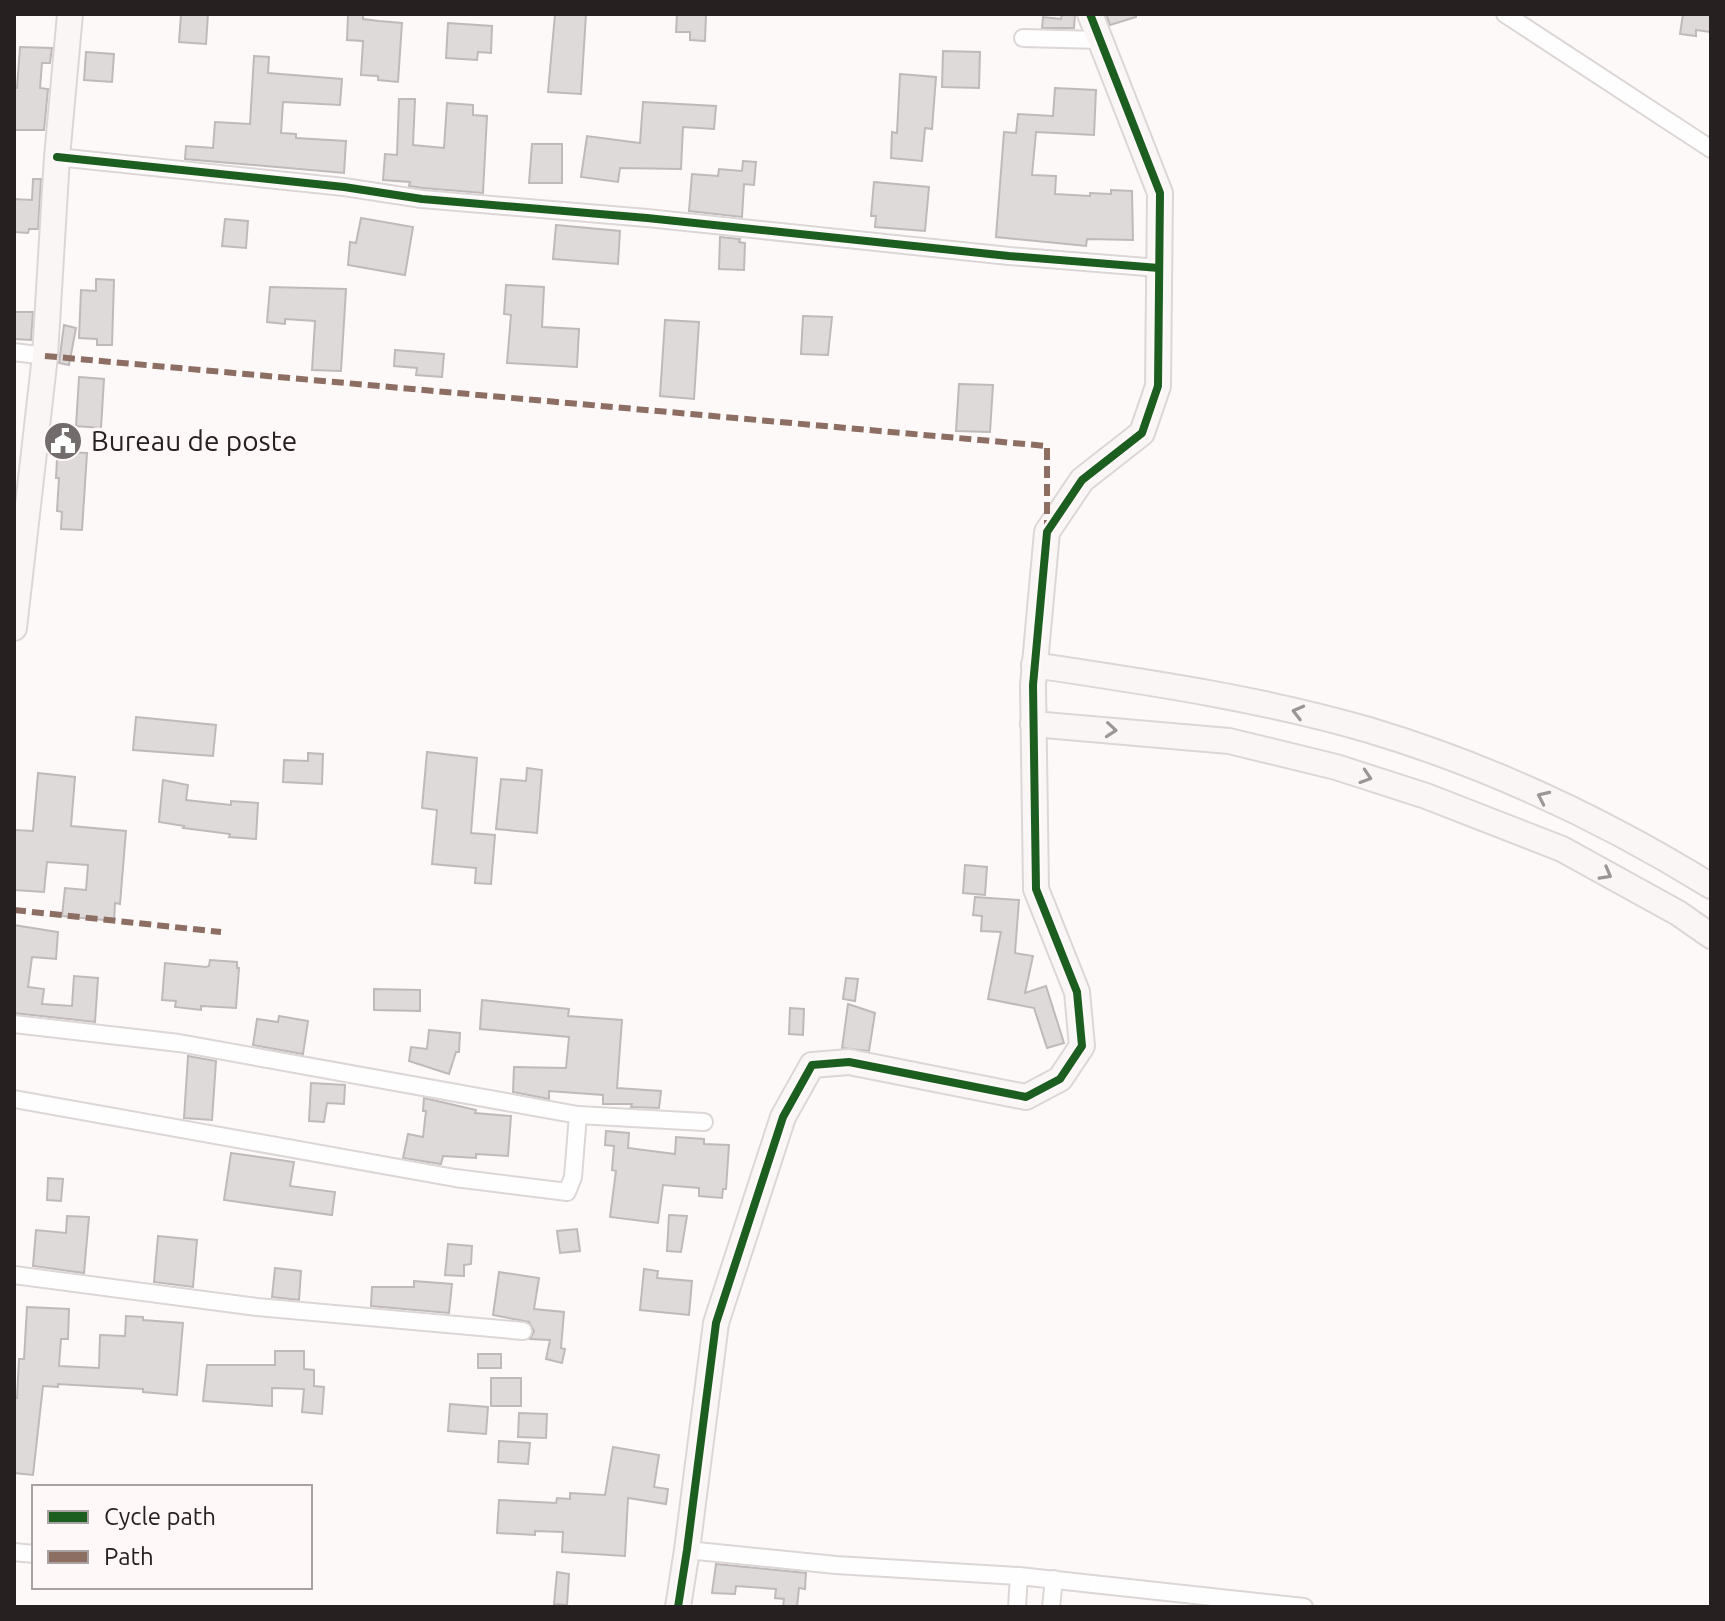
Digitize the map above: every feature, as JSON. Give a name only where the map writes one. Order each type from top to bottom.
[{"type":"street","points":[[14,628],[45,356],[57,157],[70,14]]},
{"type":"street","points":[[678,1607],[716,1323],[783,1117],[812,1065],[849,1062],[1026,1097],[1060,1079],[1082,1046],[1077,992],[1036,889],[1034,665],[1047,532],[1082,480],[1142,433],[1158,386],[1160,193],[1090,14]]},
{"type":"street","points":[[1505,14],[1711,149]]},
{"type":"street","points":[[1023,38],[1100,40]]},
{"type":"street","points":[[57,157],[344,187],[422,199],[647,218],[982,254],[1159,268]]},
{"type":"street","points":[[14,352],[45,356]]},
{"type":"street","points":[[1034,665],[1194,689],[1369,730],[1491,772],[1644,845],[1711,886]]},
{"type":"street","points":[[1033,724],[1229,741],[1336,767],[1426,796],[1562,849],[1678,913],[1711,936]]},
{"type":"street","points":[[14,1024],[179,1043],[578,1115],[704,1122]]},
{"type":"street","points":[[14,1099],[455,1178],[567,1192],[573,1177],[578,1115]]},
{"type":"street","points":[[14,1275],[257,1307],[523,1331]]},
{"type":"street","points":[[687,1550],[836,1565],[1054,1579],[1304,1607]]},
{"type":"street","points":[[1017,1607],[1019,1576]]},
{"type":"street","points":[[1051,1607],[1054,1579]]},
{"type":"building","points":[[181,14],[208,14],[206,44],[179,42]]},
{"type":"building","points":[[348,14],[363,15],[363,19],[402,23],[398,82],[361,75],[363,41],[347,40]]},
{"type":"building","points":[[555,14],[586,14],[581,94],[548,92]]},
{"type":"building","points":[[677,14],[706,14],[705,41],[690,40],[690,32],[676,32]]},
{"type":"building","points":[[1062,14],[1075,14],[1074,28],[1042,28],[1043,17],[1061,19]]},
{"type":"building","points":[[1106,14],[1136,14],[1136,17],[1110,25]]},
{"type":"building","points":[[1683,14],[1711,14],[1711,32],[1696,30],[1696,36],[1680,34]]},
{"type":"building","points":[[448,23],[492,26],[491,53],[478,52],[477,60],[446,58]]},
{"type":"building","points":[[20,47],[52,48],[50,63],[42,63],[40,88],[48,89],[44,130],[14,130],[14,88],[17,88]]},
{"type":"building","points":[[943,51],[980,52],[979,88],[942,87]]},
{"type":"building","points":[[86,52],[114,54],[112,82],[84,80]]},
{"type":"building","points":[[254,56],[269,57],[268,73],[342,79],[340,105],[283,102],[281,133],[296,134],[296,138],[346,141],[344,173],[185,159],[186,146],[213,148],[215,122],[250,124]]},
{"type":"building","points":[[900,74],[936,77],[932,129],[925,128],[922,161],[891,158],[892,132],[897,133]]},
{"type":"building","points":[[1055,88],[1096,90],[1094,135],[1036,132],[1032,175],[1056,176],[1055,194],[1090,196],[1090,193],[1111,194],[1111,190],[1132,191],[1133,240],[1087,239],[1086,246],[996,237],[1004,132],[1016,133],[1018,114],[1053,116]]},
{"type":"building","points":[[399,99],[415,99],[413,145],[444,148],[447,103],[473,105],[473,115],[487,116],[483,193],[423,188],[409,186],[410,182],[383,180],[385,154],[397,155]]},
{"type":"building","points":[[643,102],[716,106],[714,129],[683,127],[681,169],[620,168],[618,182],[581,177],[587,136],[640,143]]},
{"type":"building","points":[[532,144],[562,144],[562,183],[529,183]]},
{"type":"building","points":[[743,161],[756,162],[754,185],[744,184],[742,217],[689,211],[692,174],[718,176],[719,169],[742,171]]},
{"type":"building","points":[[33,179],[41,179],[38,229],[29,229],[28,233],[14,232],[14,199],[32,200]]},
{"type":"building","points":[[874,182],[929,187],[925,231],[875,227],[876,216],[871,216]]},
{"type":"building","points":[[361,218],[413,227],[405,275],[348,265],[350,242],[356,243]]},
{"type":"building","points":[[225,219],[248,221],[246,248],[222,246]]},
{"type":"building","points":[[556,225],[620,231],[618,264],[553,259]]},
{"type":"building","points":[[720,237],[740,239],[739,242],[745,243],[744,270],[719,269]]},
{"type":"building","points":[[96,279],[114,280],[112,345],[97,345],[97,339],[79,338],[81,290],[96,291]]},
{"type":"building","points":[[506,285],[544,287],[542,327],[579,329],[577,367],[507,363],[511,315],[504,314]]},
{"type":"building","points":[[270,287],[346,289],[341,371],[312,370],[315,321],[285,319],[285,324],[267,322]]},
{"type":"building","points":[[14,312],[33,312],[31,340],[14,339]]},
{"type":"building","points":[[803,316],[832,317],[828,355],[801,354]]},
{"type":"building","points":[[665,320],[699,322],[694,399],[660,396]]},
{"type":"building","points":[[64,325],[76,328],[69,365],[59,363]]},
{"type":"building","points":[[395,350],[444,354],[442,377],[416,375],[417,368],[394,366]]},
{"type":"building","points":[[79,377],[104,379],[101,428],[76,426]]},
{"type":"building","points":[[959,384],[993,385],[990,432],[956,431]]},
{"type":"building","points":[[65,452],[87,453],[82,530],[61,529],[62,512],[57,511],[57,459],[65,459]]},
{"type":"building","points":[[136,717],[216,725],[213,756],[133,750]]},
{"type":"building","points":[[427,752],[477,758],[471,833],[495,835],[491,884],[475,883],[476,868],[432,864],[437,810],[422,808]]},
{"type":"building","points":[[308,753],[323,754],[322,784],[283,782],[284,760],[308,761]]},
{"type":"building","points":[[527,768],[542,770],[537,833],[496,829],[501,779],[526,781]]},
{"type":"building","points":[[38,773],[75,777],[71,826],[126,831],[120,904],[115,903],[114,921],[62,916],[65,888],[86,890],[88,865],[47,862],[44,892],[14,890],[15,830],[33,831]]},
{"type":"building","points":[[163,780],[188,785],[186,800],[231,805],[231,801],[258,803],[256,839],[229,837],[230,834],[159,822]]},
{"type":"building","points":[[965,865],[987,867],[985,895],[963,893]]},
{"type":"building","points":[[975,897],[1019,900],[1015,953],[1033,956],[1025,993],[1046,986],[1064,1043],[1047,1048],[1034,1008],[988,999],[1001,932],[981,931],[982,916],[973,915]]},
{"type":"building","points":[[14,925],[58,932],[56,959],[32,957],[28,987],[44,989],[42,1004],[72,1006],[74,976],[98,978],[95,1022],[14,1013]]},
{"type":"building","points":[[210,960],[237,962],[236,1008],[201,1006],[201,1010],[175,1007],[176,1001],[162,1000],[165,963],[206,967]]},
{"type":"building","points":[[846,978],[858,979],[855,1001],[843,999]]},
{"type":"building","points":[[374,989],[420,990],[420,1011],[374,1010]]},
{"type":"building","points":[[482,1000],[569,1009],[568,1016],[622,1020],[617,1088],[661,1091],[659,1108],[603,1104],[603,1095],[549,1091],[549,1099],[513,1092],[514,1067],[566,1068],[569,1037],[480,1029]]},
{"type":"building","points":[[848,1004],[875,1013],[869,1051],[842,1048]]},
{"type":"building","points":[[790,1008],[804,1009],[803,1035],[789,1034]]},
{"type":"building","points":[[279,1016],[308,1021],[303,1054],[253,1045],[257,1019],[278,1022]]},
{"type":"building","points":[[429,1030],[460,1033],[459,1052],[456,1052],[449,1074],[409,1061],[411,1047],[427,1049]]},
{"type":"building","points":[[188,1056],[216,1061],[212,1120],[184,1118]]},
{"type":"building","points":[[311,1083],[345,1085],[344,1104],[327,1103],[324,1122],[309,1121]]},
{"type":"building","points":[[424,1098],[476,1110],[475,1113],[511,1116],[508,1156],[443,1156],[441,1164],[403,1158],[408,1134],[423,1137]]},
{"type":"building","points":[[606,1131],[629,1133],[628,1148],[675,1154],[676,1137],[704,1139],[704,1144],[729,1145],[726,1189],[723,1189],[722,1198],[699,1196],[699,1188],[663,1185],[658,1223],[610,1217],[616,1171],[612,1170],[614,1146],[605,1145]]},
{"type":"building","points":[[231,1153],[294,1162],[290,1186],[335,1192],[332,1215],[224,1200]]},
{"type":"building","points":[[48,1178],[63,1179],[61,1201],[47,1200]]},
{"type":"building","points":[[669,1215],[687,1216],[681,1252],[667,1251]]},
{"type":"building","points":[[67,1216],[89,1217],[84,1273],[33,1266],[36,1230],[66,1233]]},
{"type":"building","points":[[577,1229],[580,1251],[560,1253],[557,1231]]},
{"type":"building","points":[[158,1236],[197,1240],[193,1287],[154,1282]]},
{"type":"building","points":[[448,1244],[472,1246],[471,1264],[464,1265],[464,1276],[445,1275]]},
{"type":"building","points":[[275,1268],[301,1271],[299,1300],[272,1297]]},
{"type":"building","points":[[644,1269],[658,1271],[657,1278],[692,1281],[689,1315],[640,1310]]},
{"type":"building","points":[[499,1272],[539,1278],[534,1309],[564,1312],[561,1348],[565,1349],[562,1363],[546,1359],[550,1340],[530,1339],[534,1331],[529,1322],[493,1315]]},
{"type":"building","points":[[414,1281],[452,1284],[449,1313],[371,1306],[372,1287],[414,1287]]},
{"type":"building","points":[[27,1307],[69,1309],[68,1339],[61,1339],[59,1366],[99,1368],[100,1335],[125,1336],[126,1316],[183,1323],[177,1395],[143,1392],[143,1389],[58,1384],[58,1387],[43,1386],[33,1475],[14,1473],[14,1398],[17,1398],[19,1359],[24,1359]]},
{"type":"building","points":[[275,1351],[304,1351],[304,1369],[314,1370],[314,1386],[324,1387],[322,1414],[302,1412],[304,1389],[272,1388],[272,1406],[203,1401],[207,1365],[275,1365]]},
{"type":"building","points":[[478,1354],[501,1354],[501,1368],[478,1368]]},
{"type":"building","points":[[491,1378],[521,1378],[521,1406],[491,1406]]},
{"type":"building","points":[[450,1404],[488,1407],[486,1434],[448,1431]]},
{"type":"building","points":[[519,1413],[547,1414],[546,1438],[518,1437]]},
{"type":"building","points":[[499,1441],[530,1443],[528,1464],[498,1462]]},
{"type":"building","points":[[613,1447],[659,1455],[654,1487],[668,1489],[666,1504],[628,1498],[625,1556],[562,1552],[563,1532],[535,1531],[535,1535],[497,1533],[499,1500],[556,1503],[557,1498],[570,1499],[570,1493],[605,1495]]},
{"type":"building","points":[[716,1564],[806,1573],[805,1589],[799,1588],[797,1607],[783,1607],[784,1599],[775,1598],[776,1589],[736,1586],[735,1594],[712,1593]]},
{"type":"building","points":[[557,1572],[569,1574],[567,1605],[554,1604]]},
{"type":"marked path","points":[[45,356],[1047,446],[1047,528]]},
{"type":"marked path","points":[[14,910],[221,932]]},
{"type":"cycle path","points":[[678,1607],[716,1323],[783,1117],[812,1065],[849,1062],[1026,1097],[1060,1079],[1082,1046],[1077,992],[1036,889],[1033,685],[1047,532],[1082,480],[1142,433],[1158,386],[1160,193],[1090,14]]},
{"type":"cycle path","points":[[57,157],[344,187],[422,199],[1159,268]]},
{"type":"place","name":"Bureau de poste","points":[[63,441]]}]
